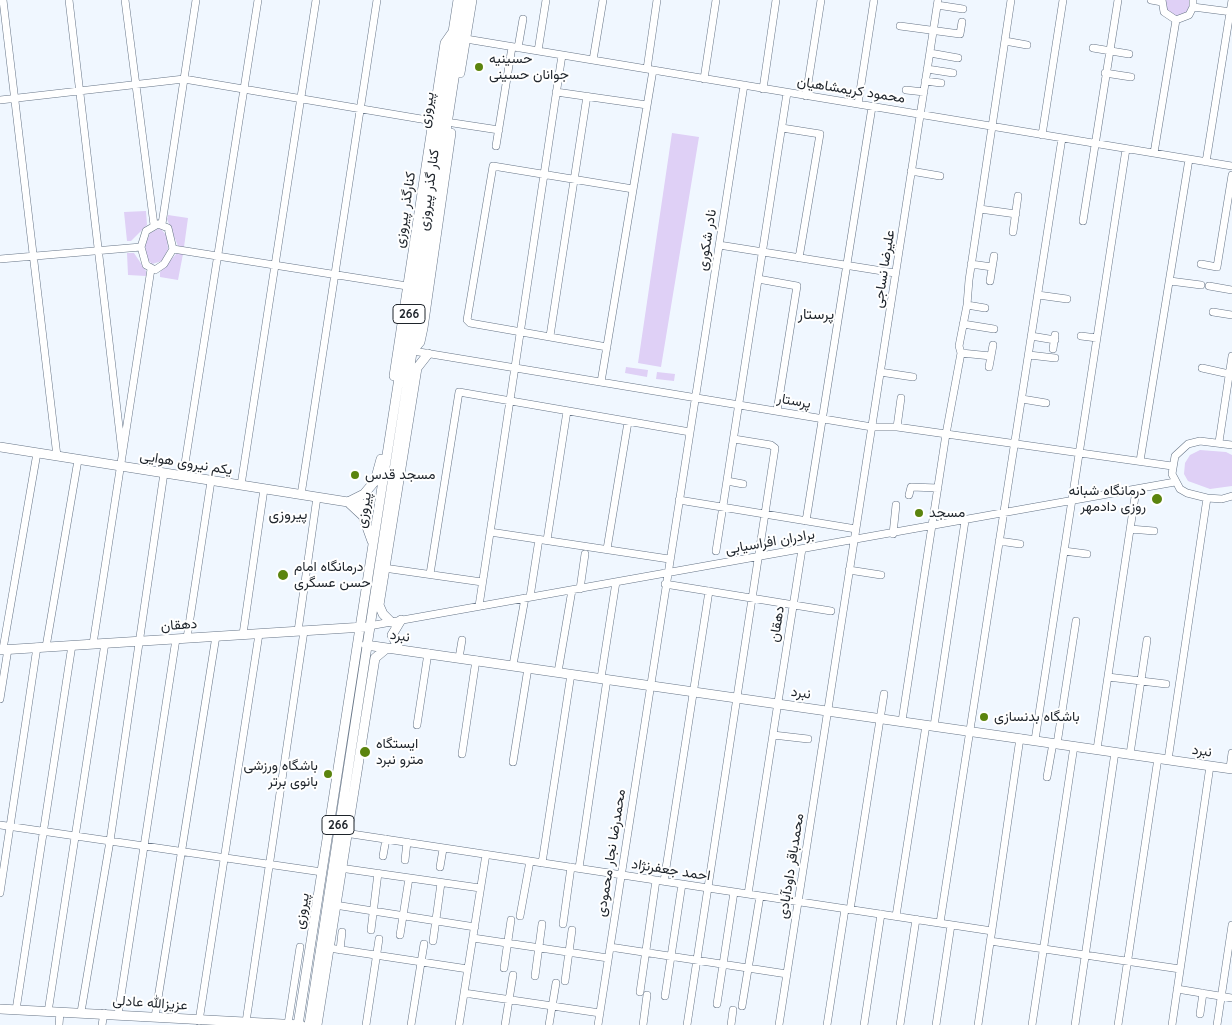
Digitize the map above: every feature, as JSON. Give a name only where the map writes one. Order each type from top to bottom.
[{"type":"main road","name":"پیروزی","points":[[299,1025],[322,872],[365,626],[391,506],[420,249],[454,31],[457,0]]},
{"type":"main road","name":"پیروزی","points":[[309,1025],[341,832],[348,761],[366,645],[365,626],[373,543],[396,395],[408,351],[449,125],[466,0]]},
{"type":"main road","points":[[449,125],[472,0]]},
{"type":"main road","name":"کنارگذر پیروزی","points":[[396,395],[394,387],[395,364],[445,43],[454,31]]},
{"type":"main road","points":[[417,223],[420,249]]},
{"type":"main road","points":[[391,622],[383,614],[379,605],[392,517],[391,506],[417,368],[428,354]]},
{"type":"main road","points":[[373,543],[363,516],[348,502],[364,494],[375,481],[392,420]]},
{"type":"main road","name":"یکم نیروی هوایی","points":[[0,447],[367,505]]},
{"type":"main road","points":[[399,649],[392,635],[401,620]]},
{"type":"main road","name":"دهقان","points":[[3,649],[365,626]]},
{"type":"main road","name":"نبرد","points":[[366,645],[1231,769]]},
{"type":"main road","points":[[317,1025],[340,868],[341,832],[355,774],[375,658],[387,648]]},
{"type":"main road","points":[[352,738],[363,727]]},
{"type":"main road","points":[[348,761],[355,774]]},
{"type":"main road","points":[[306,975],[316,975]]},
{"type":"main road","name":"عزیزالله عادلی","points":[[0,1009],[104,1013],[145,1021],[155,1017],[194,1022],[299,1025]]},
{"type":"street","points":[[3,0],[57,456]]},
{"type":"street","points":[[69,0],[122,452]]},
{"type":"street","points":[[125,0],[135,85],[158,224],[169,231],[172,249],[164,264],[158,269],[151,269],[143,260],[141,247],[145,233],[158,224],[196,0]]},
{"type":"street","points":[[191,0],[194,15]]},
{"type":"street","points":[[183,476],[258,0]]},
{"type":"street","points":[[241,485],[316,0]]},
{"type":"street","points":[[300,495],[377,0]]},
{"type":"street","points":[[538,51],[546,0]]},
{"type":"street","points":[[593,60],[603,0]]},
{"type":"street","points":[[601,382],[647,105],[657,0]]},
{"type":"street","points":[[704,79],[716,0]]},
{"type":"street","points":[[763,88],[776,0]]},
{"type":"street","points":[[806,96],[822,0]]},
{"type":"street","points":[[858,104],[874,0]]},
{"type":"street","points":[[902,721],[946,434],[961,353],[959,346],[967,305],[971,264],[1011,0]]},
{"type":"street","points":[[1042,135],[1063,0]]},
{"type":"street","points":[[1083,221],[1118,0]]},
{"type":"street","points":[[1151,0],[1162,1],[1164,12],[1176,20],[1185,18],[1193,4],[1231,12]]},
{"type":"street","points":[[1206,162],[1232,0]]},
{"type":"street","points":[[938,2],[963,9]]},
{"type":"street","name":"علیرضا نساجی","points":[[849,570],[938,2]]},
{"type":"street","points":[[496,146],[515,48],[523,18]]},
{"type":"street","points":[[1154,153],[1176,20]]},
{"type":"street","points":[[900,26],[960,34],[962,22]]},
{"type":"street","name":"محمود کریمشاهیان","points":[[466,39],[1232,166]]},
{"type":"street","points":[[1005,41],[1027,45]]},
{"type":"street","points":[[1093,48],[1129,54]]},
{"type":"street","points":[[930,53],[958,58]]},
{"type":"street","points":[[479,606],[542,174],[562,55]]},
{"type":"street","points":[[927,69],[953,73]]},
{"type":"street","points":[[1105,73],[1131,77]]},
{"type":"street","points":[[0,100],[184,79],[433,121]]},
{"type":"street","points":[[925,81],[941,83]]},
{"type":"street","name":"نادر شکوری","points":[[670,559],[744,86]]},
{"type":"street","points":[[906,90],[924,92]]},
{"type":"street","points":[[556,92],[647,105]]},
{"type":"street","points":[[716,551],[788,93]]},
{"type":"street","points":[[550,336],[573,180],[588,96]]},
{"type":"street","points":[[806,521],[872,106]]},
{"type":"street","points":[[449,125],[499,130]]},
{"type":"street","points":[[782,128],[820,134],[799,258]]},
{"type":"street","points":[[940,923],[1062,138]]},
{"type":"street","points":[[1035,740],[1126,149]]},
{"type":"street","points":[[1140,461],[1189,159]]},
{"type":"street","points":[[607,347],[468,322],[493,166],[633,189]]},
{"type":"street","points":[[911,171],[940,176]]},
{"type":"street","points":[[1200,264],[1217,267],[1232,176]]},
{"type":"street","points":[[1013,232],[1018,196]]},
{"type":"street","points":[[980,209],[1016,214]]},
{"type":"street","points":[[719,245],[896,273]]},
{"type":"street","points":[[0,259],[141,247]]},
{"type":"street","points":[[172,249],[407,286]]},
{"type":"street","points":[[990,281],[994,256]]},
{"type":"street","points":[[971,264],[992,267]]},
{"type":"street","points":[[93,644],[151,269]]},
{"type":"street","points":[[758,279],[797,286],[777,411]]},
{"type":"street","points":[[1170,281],[1200,285]]},
{"type":"street","points":[[1209,286],[1232,290]]},
{"type":"street","points":[[1038,295],[1067,299]]},
{"type":"street","points":[[967,305],[985,308]]},
{"type":"street","points":[[1213,312],[1232,315]]},
{"type":"street","points":[[963,324],[994,329]]},
{"type":"street","points":[[1032,336],[1055,338],[1053,349]]},
{"type":"street","points":[[1082,336],[1097,338]]},
{"type":"street","points":[[989,367],[993,345]]},
{"type":"street","name":"پرستار","points":[[408,351],[872,427],[897,427],[1172,466]]},
{"type":"street","points":[[961,353],[991,356]]},
{"type":"street","points":[[1028,354],[1055,358]]},
{"type":"street","points":[[1219,442],[1232,356]]},
{"type":"street","points":[[1202,368],[1229,374]]},
{"type":"street","points":[[880,372],[913,377]]},
{"type":"street","points":[[430,574],[458,394],[461,392],[690,432]]},
{"type":"street","points":[[897,427],[901,398]]},
{"type":"street","points":[[1022,399],[1046,403]]},
{"type":"street","points":[[513,666],[543,540],[567,411]]},
{"type":"street","points":[[607,549],[628,422]]},
{"type":"street","points":[[687,1025],[753,598],[774,446],[734,438]]},
{"type":"street","points":[[1232,445],[1200,441],[1188,444],[1178,450],[1172,466],[1175,482],[1180,489],[1187,493],[1207,498],[1222,499],[1232,496]]},
{"type":"street","points":[[0,699],[3,649],[37,453]]},
{"type":"street","points":[[0,893],[42,647],[78,460]]},
{"type":"street","points":[[81,1012],[110,841],[164,473]]},
{"type":"street","points":[[188,638],[211,481]]},
{"type":"street","points":[[727,481],[743,484]]},
{"type":"street","name":"برادران افراسیابی","points":[[365,626],[854,541],[1175,482]]},
{"type":"street","points":[[909,495],[911,487],[938,488]]},
{"type":"street","points":[[243,634],[264,489]]},
{"type":"street","points":[[1097,749],[1136,490]]},
{"type":"street","points":[[242,1023],[269,864],[301,631],[317,497]]},
{"type":"street","points":[[1168,760],[1207,498]]},
{"type":"street","points":[[679,500],[856,529]]},
{"type":"street","points":[[893,534],[896,505]]},
{"type":"street","points":[[896,916],[965,521]]},
{"type":"street","points":[[1130,530],[1154,530]]},
{"type":"street","points":[[490,532],[670,559]]},
{"type":"street","points":[[999,541],[1020,544]]},
{"type":"street","name":"دهقان","points":[[748,894],[802,549]]},
{"type":"street","points":[[1064,550],[1087,554]]},
{"type":"street","points":[[580,588],[585,554]]},
{"type":"street","name":"محمدرضا نجار محمودی","points":[[598,1025],[670,559]]},
{"type":"street","points":[[384,568],[482,582]]},
{"type":"street","points":[[849,570],[881,575]]},
{"type":"street","name":"محمدباقر داودآبادی","points":[[779,1025],[849,570]]},
{"type":"street","points":[[563,924],[575,868],[604,679],[616,582]]},
{"type":"street","points":[[666,584],[831,611]]},
{"type":"street","points":[[558,672],[572,590]]},
{"type":"street","points":[[664,881],[709,591]]},
{"type":"street","points":[[1047,777],[1055,743],[1076,621]]},
{"type":"street","points":[[194,1022],[224,858],[259,634]]},
{"type":"street","points":[[155,1017],[216,636]]},
{"type":"street","points":[[118,1015],[176,639]]},
{"type":"street","points":[[458,658],[462,640]]},
{"type":"street","points":[[1130,754],[1147,640]]},
{"type":"street","points":[[48,1012],[105,643]]},
{"type":"street","points":[[16,1010],[72,645]]},
{"type":"street","points":[[417,725],[428,653]]},
{"type":"street","points":[[462,754],[476,660]]},
{"type":"street","points":[[513,762],[528,668]]},
{"type":"street","points":[[542,863],[571,674]]},
{"type":"street","points":[[1108,677],[1166,684]]},
{"type":"street","points":[[827,1025],[884,694]]},
{"type":"street","points":[[773,735],[808,740]]},
{"type":"street","points":[[978,1025],[1020,738]]},
{"type":"street","points":[[1032,1025],[1074,746]]},
{"type":"street","points":[[1075,1025],[1115,752]]},
{"type":"street","points":[[1231,769],[1232,753]]},
{"type":"street","points":[[1118,1025],[1158,758]]},
{"type":"street","points":[[1172,1025],[1210,766]]},
{"type":"street","points":[[0,825],[322,872]]},
{"type":"street","name":"احمد جعفرنژاد","points":[[341,832],[992,931]]},
{"type":"street","points":[[383,856],[386,839]]},
{"type":"street","points":[[405,860],[407,842]]},
{"type":"street","points":[[440,867],[443,848]]},
{"type":"street","points":[[459,1025],[486,854]]},
{"type":"street","points":[[520,916],[530,861]]},
{"type":"street","points":[[340,868],[480,888]]},
{"type":"street","points":[[371,930],[378,873]]},
{"type":"street","points":[[400,935],[408,878]]},
{"type":"street","points":[[640,992],[656,880]]},
{"type":"street","points":[[433,940],[441,883]]},
{"type":"street","points":[[665,996],[682,884]]},
{"type":"street","points":[[717,1004],[734,892]]},
{"type":"street","points":[[742,1006],[760,896]]},
{"type":"street","points":[[335,905],[475,927]]},
{"type":"street","points":[[864,1025],[882,914]]},
{"type":"street","points":[[504,968],[511,920]]},
{"type":"street","points":[[900,1025],[916,920]]},
{"type":"street","points":[[535,976],[542,924]]},
{"type":"street","points":[[936,1025],[951,925]]},
{"type":"street","points":[[1217,1025],[1232,925]]},
{"type":"street","points":[[565,981],[572,930]]},
{"type":"street","points":[[340,950],[342,932]]},
{"type":"street","points":[[473,938],[608,958]]},
{"type":"street","points":[[366,1025],[379,939]]},
{"type":"street","points":[[990,942],[1180,969]]},
{"type":"street","points":[[411,1025],[424,944]]},
{"type":"street","points":[[288,1024],[300,947]]},
{"type":"street","points":[[610,947],[787,974]]},
{"type":"street","points":[[329,948],[468,969]]},
{"type":"street","points":[[506,1025],[513,975]]},
{"type":"street","points":[[549,1025],[556,983]]},
{"type":"street","points":[[1177,989],[1232,998]]},
{"type":"street","points":[[464,993],[600,1013]]},
{"type":"street","points":[[1200,1014],[1203,993]]},
{"type":"street","points":[[643,1025],[647,995]]},
{"type":"street","points":[[731,1025],[733,1010]]},
{"type":"street","points":[[59,1025],[60,1012]]},
{"type":"street","points":[[102,1025],[104,1013]]},
{"type":"shaded area","points":[[1165,0],[1191,0],[1191,5],[1187,13],[1179,17],[1167,13]]},
{"type":"shaded area","points":[[672,133],[699,137],[661,367],[638,363]]},
{"type":"shaded area","points":[[146,211],[147,225],[131,241],[127,241],[124,212]]},
{"type":"shaded area","points":[[168,215],[188,218],[184,247],[178,246],[167,219]]},
{"type":"shaded area","points":[[160,228],[167,236],[168,249],[162,261],[152,264],[147,259],[145,246],[150,233]]},
{"type":"shaded area","points":[[127,253],[134,253],[146,271],[146,276],[128,275]]},
{"type":"shaded area","points":[[177,253],[183,254],[178,280],[160,277],[160,272]]},
{"type":"shaded area","points":[[626,367],[648,370],[647,377],[625,373]]},
{"type":"shaded area","points":[[657,372],[675,374],[674,381],[656,379]]},
{"type":"shaded area","points":[[1200,450],[1226,452],[1232,455],[1232,486],[1210,489],[1188,481],[1184,474],[1185,463],[1190,455]]},
{"type":"place","name":"حسینیه جوانان حسینی","points":[[479,67]]},
{"type":"place","name":"مسجد قدس","points":[[355,475]]},
{"type":"place","name":"درمانگاه شبانه روزی دادمهر","points":[[1157,499]]},
{"type":"place","name":"مسجد","points":[[919,513]]},
{"type":"place","name":"درمانگاه امام حسن عسگری","points":[[283,575]]},
{"type":"place","name":"باشگاه بدنسازی","points":[[984,717]]},
{"type":"place","name":"ایستگاه مترو نبرد","points":[[365,752]]},
{"type":"place","name":"باشگاه ورزشی بانوی برتر","points":[[328,774]]},
{"type":"district","name":"پرستار","points":[[816,314]]},
{"type":"district","name":"پیروزی","points":[[288,514]]}]
